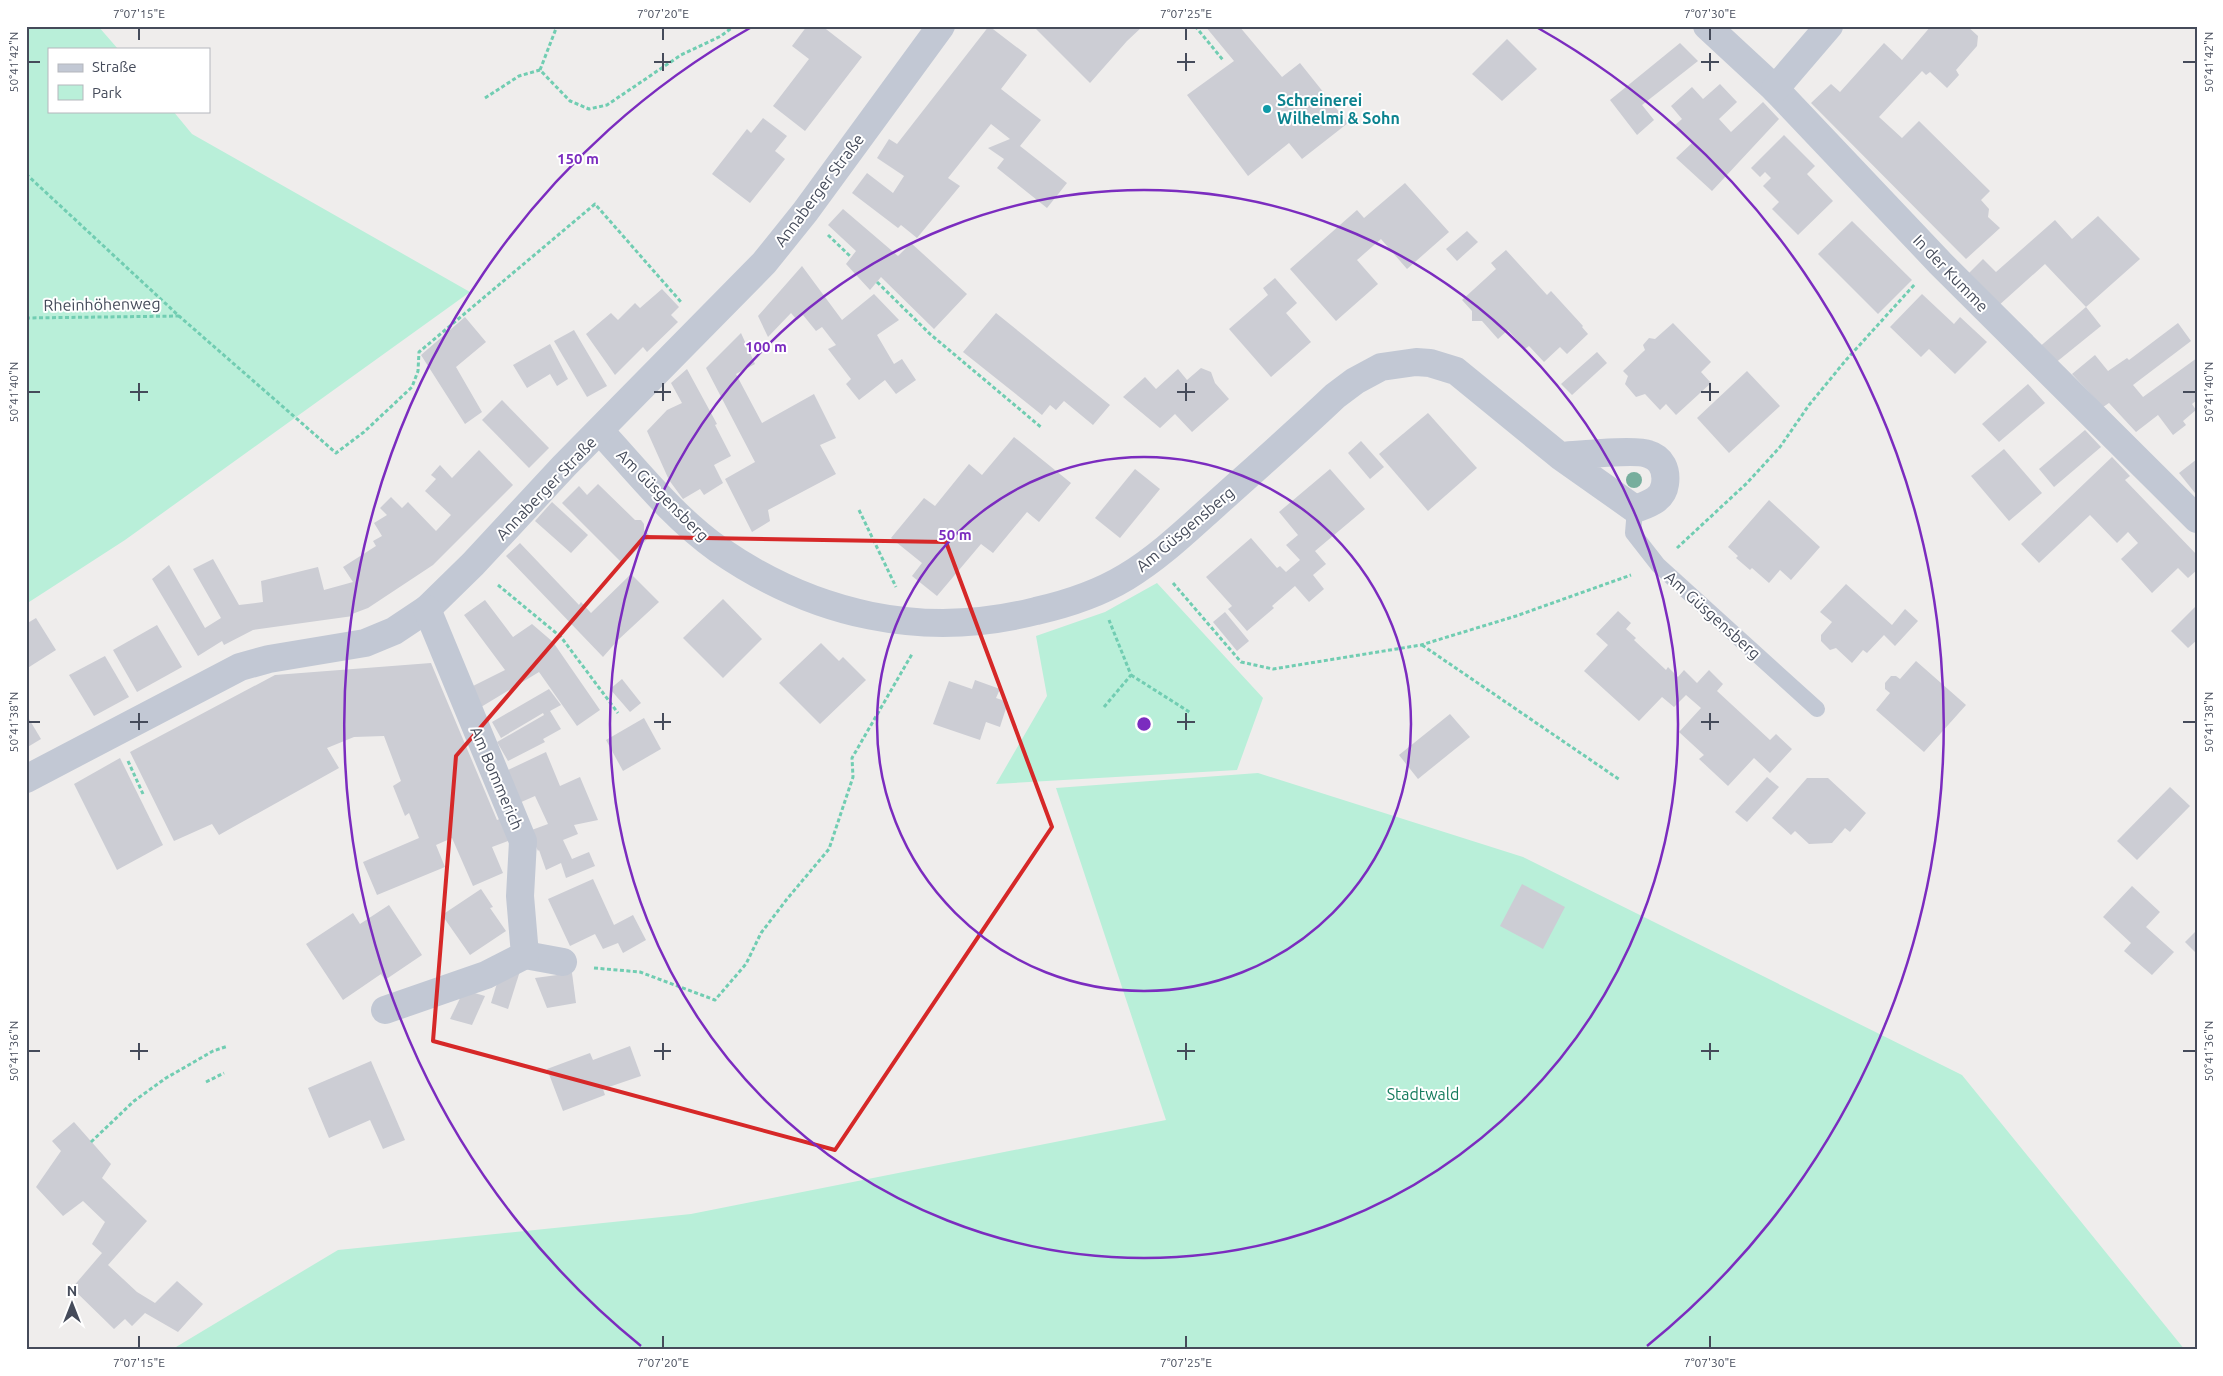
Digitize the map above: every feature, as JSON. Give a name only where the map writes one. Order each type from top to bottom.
[{"type":"street","name":"Annaberger Straße","points":[[26,779],[240,668],[269,659],[365,642],[394,631],[427,609],[473,564],[564,466],[764,263],[805,212],[941,26]]},
{"type":"street","name":"In der Kumme","points":[[1707,26],[1775,89],[1940,263],[2197,519]]},
{"type":"street","points":[[1775,89],[1829,26]]},
{"type":"street","name":"Am Güsgensberg","points":[[600,431],[664,501],[690,525],[717,548],[753,571],[785,588],[822,603],[871,616],[921,623],[950,624],[998,619],[1052,608],[1099,592],[1154,559],[1282,447],[1335,396],[1355,381],[1381,366],[1416,362],[1430,363],[1456,371],[1560,456],[1635,509]]},
{"type":"street","points":[[1560,456],[1646,453],[1654,456],[1663,464],[1666,475],[1664,489],[1658,499],[1635,509]]},
{"type":"street","name":"Am Bommerich","points":[[427,609],[523,841],[520,896],[525,955]]},
{"type":"street","points":[[385,1010],[486,975],[525,955],[563,962]]},
{"type":"lane","name":"Am Güsgensberg","points":[[1635,509],[1632,533],[1658,565],[1817,709]]},
{"type":"path","points":[[540,70],[557,26]]},
{"type":"path","points":[[540,70],[570,101],[589,109],[607,105],[681,55],[721,36],[734,26]]},
{"type":"path","points":[[1195,26],[1223,60]]},
{"type":"path","points":[[484,98],[519,76],[540,70]]},
{"type":"path","points":[[26,174],[179,316],[336,453],[364,432],[412,387],[418,371],[419,352],[595,204],[703,327]]},
{"type":"path","points":[[1154,559],[1208,626],[1241,662],[1273,669],[1421,645],[1516,616],[1658,565],[1748,483],[1780,447],[1809,404],[1846,360],[1912,287],[1940,263]]},
{"type":"path","points":[[877,282],[930,334],[1042,428]]},
{"type":"path","name":"Rheinhöhenweg","points":[[26,318],[179,316]]},
{"type":"path","points":[[593,968],[640,972],[715,1000],[746,964],[761,933],[786,899],[829,849],[853,777],[852,758],[921,623],[858,510]]},
{"type":"path","points":[[473,564],[561,637],[618,713]]},
{"type":"path","points":[[1099,592],[1132,675],[1191,712]]},
{"type":"path","points":[[1421,645],[1620,780]]},
{"type":"path","points":[[1104,707],[1132,675]]},
{"type":"path","points":[[91,1142],[134,1101],[166,1078],[214,1051],[228,1046]]},
{"type":"path","points":[[206,1082],[224,1073]]},
{"type":"highlighted area","points":[[644,537],[946,542],[1052,827],[835,1150],[433,1041],[456,756]]},
{"type":"green space","points":[[26,26],[98,26],[117,48],[48,48],[48,112],[174,112],[192,134],[470,292],[125,540],[26,604]]},
{"type":"green space","points":[[1157,583],[1263,698],[1237,770],[996,784],[1047,696],[1036,636],[1105,612]]},
{"type":"green space","name":"Stadtwald","points":[[1258,773],[1523,857],[1962,1075],[2185,1350],[171,1350],[338,1250],[691,1214],[1166,1120],[1056,788]]},
{"type":"building","points":[[807,26],[822,26],[862,57],[805,131],[773,106],[809,59],[792,46]]},
{"type":"building","points":[[989,26],[1027,55],[1001,89],[1041,120],[1020,146],[1067,183],[1047,208],[997,168],[1004,159],[988,148],[1010,139],[991,124],[948,178],[960,186],[917,238],[901,225],[898,228],[852,193],[867,173],[893,193],[904,176],[877,158],[889,139],[897,144]]},
{"type":"building","points":[[1033,26],[1071,26],[1073,28],[1074,26],[1143,26],[1127,41],[1090,83]]},
{"type":"building","name":"Schreinerei Wilhelmi & Sohn","points":[[1205,26],[1239,26],[1282,77],[1300,63],[1348,123],[1302,159],[1289,143],[1248,176],[1187,95],[1234,61]]},
{"type":"building","points":[[1931,26],[1967,26],[1978,36],[1977,46],[1956,70],[1959,75],[1947,88],[1930,72],[1926,75],[1922,71],[1879,117],[1902,138],[1919,121],[1990,191],[1981,200],[1989,209],[1988,217],[2000,228],[1966,259],[1811,103],[1831,84],[1840,92],[1884,43],[1902,60]]},
{"type":"building","points":[[1507,39],[1537,69],[1502,101],[1472,74]]},
{"type":"building","points":[[1680,43],[1698,61],[1642,105],[1654,120],[1637,135],[1610,100]]},
{"type":"building","points":[[1720,84],[1737,102],[1719,119],[1731,132],[1763,102],[1779,119],[1712,191],[1676,158],[1692,143],[1675,125],[1682,119],[1671,106],[1692,87],[1703,99]]},
{"type":"building","points":[[763,118],[787,136],[775,151],[785,159],[750,203],[712,174],[747,129],[751,133]]},
{"type":"building","points":[[1784,135],[1815,166],[1807,174],[1833,201],[1798,235],[1772,209],[1779,202],[1763,186],[1771,178],[1765,172],[1760,177],[1751,168]]},
{"type":"building","points":[[1405,183],[1449,232],[1407,269],[1381,239],[1357,260],[1378,284],[1336,321],[1290,269],[1357,210],[1364,218]]},
{"type":"building","points":[[843,209],[898,256],[911,243],[967,294],[934,329],[881,277],[870,290],[846,264],[856,251],[828,225]]},
{"type":"building","points":[[2098,216],[2140,259],[2086,307],[2045,264],[1997,307],[1966,276],[1983,259],[1996,272],[2055,220],[2072,239]]},
{"type":"building","points":[[1852,221],[1912,280],[1878,314],[1818,254]]},
{"type":"building","points":[[1467,231],[1478,242],[1457,261],[1446,249]]},
{"type":"building","points":[[1506,250],[1547,295],[1551,291],[1588,334],[1567,354],[1560,347],[1544,362],[1529,346],[1525,349],[1508,330],[1498,339],[1482,321],[1472,321],[1472,311],[1462,300],[1496,269],[1491,263]]},
{"type":"building","points":[[802,266],[842,320],[874,294],[899,320],[877,335],[894,364],[902,359],[916,380],[896,394],[885,380],[859,400],[846,384],[851,379],[828,349],[836,345],[822,327],[816,331],[803,315],[797,320],[791,313],[768,337],[758,316]]},
{"type":"building","points":[[1275,278],[1297,303],[1286,313],[1311,342],[1271,377],[1229,329],[1268,295],[1263,288]]},
{"type":"building","points":[[662,289],[679,307],[671,315],[678,322],[647,352],[643,347],[615,375],[586,334],[611,313],[618,320],[635,303],[640,308]]},
{"type":"building","points":[[1922,294],[1954,324],[1960,317],[1987,342],[1955,374],[1929,349],[1921,357],[1890,327]]},
{"type":"building","points":[[2086,307],[2101,326],[2054,364],[2037,349]]},
{"type":"building","points":[[996,313],[1110,405],[1093,425],[1064,401],[1056,410],[1050,405],[1042,415],[963,352]]},
{"type":"building","points":[[465,317],[486,342],[456,367],[482,412],[465,424],[421,355]]},
{"type":"building","points":[[1673,323],[1711,362],[1701,372],[1711,383],[1676,415],[1666,404],[1660,410],[1645,394],[1636,397],[1625,384],[1628,376],[1623,371],[1645,350],[1643,345],[1649,338],[1655,339]]},
{"type":"building","points":[[2178,323],[2191,341],[2133,385],[2143,397],[2197,358],[2197,400],[2192,404],[2196,410],[2183,421],[2186,425],[2173,435],[2158,415],[2136,432],[2109,403],[2103,407],[2072,374],[2095,355],[2108,371],[2127,358],[2129,360]]},
{"type":"building","points":[[574,330],[607,386],[587,397],[554,341]]},
{"type":"building","points":[[741,333],[755,364],[736,374],[762,423],[814,394],[836,438],[820,445],[836,474],[768,510],[770,521],[752,532],[725,479],[755,462],[706,368]]},
{"type":"building","points":[[550,344],[568,379],[557,386],[550,374],[527,388],[513,365]]},
{"type":"building","points":[[1597,352],[1607,363],[1572,395],[1561,384]]},
{"type":"building","points":[[1201,368],[1211,372],[1215,383],[1229,399],[1192,432],[1175,414],[1160,428],[1123,397],[1145,377],[1156,389],[1178,369],[1187,380]]},
{"type":"building","points":[[687,369],[717,424],[715,425],[731,456],[714,465],[723,483],[704,495],[700,489],[683,499],[669,480],[647,431],[667,410],[682,403],[671,383]]},
{"type":"building","points":[[1747,371],[1780,406],[1729,453],[1697,418]]},
{"type":"building","points":[[2028,384],[2045,403],[1999,442],[1982,424]]},
{"type":"building","points":[[502,400],[549,448],[529,468],[482,420]]},
{"type":"building","points":[[1428,413],[1477,468],[1428,511],[1379,454]]},
{"type":"building","points":[[2085,430],[2101,447],[2054,487],[2039,469]]},
{"type":"building","points":[[1014,437],[1071,483],[1039,522],[1027,512],[993,553],[981,544],[937,596],[912,576],[922,563],[891,538],[924,498],[935,506],[969,464],[982,475]]},
{"type":"building","points":[[1361,441],[1384,467],[1370,479],[1348,453]]},
{"type":"building","points":[[2004,449],[2042,493],[2009,521],[1971,476]]},
{"type":"building","points":[[479,450],[513,485],[433,565],[368,608],[352,614],[353,616],[253,630],[224,645],[222,641],[198,656],[152,579],[169,565],[205,628],[221,618],[193,569],[213,559],[239,605],[263,602],[261,581],[318,567],[324,590],[353,582],[343,567],[376,546],[373,541],[382,536],[374,523],[387,515],[380,508],[391,497],[402,508],[408,502],[436,531],[451,515],[425,491],[436,479],[431,475],[440,465],[452,478]]},
{"type":"building","points":[[2112,457],[2130,476],[2125,480],[2197,555],[2197,570],[2188,578],[2178,568],[2152,593],[2121,559],[2138,543],[2128,532],[2117,543],[2090,515],[2039,563],[2021,544]]},
{"type":"building","points":[[2197,459],[2197,491],[2195,493],[2179,473]]},
{"type":"building","points":[[1135,469],[1160,489],[1120,538],[1095,518]]},
{"type":"building","points":[[1330,469],[1365,509],[1315,551],[1326,564],[1313,575],[1324,589],[1309,602],[1295,586],[1272,606],[1274,608],[1247,631],[1228,609],[1232,606],[1206,577],[1251,538],[1277,568],[1280,566],[1286,572],[1300,560],[1286,545],[1298,535],[1279,512]]},
{"type":"building","points":[[598,484],[635,520],[641,520],[644,524],[644,530],[650,536],[623,564],[562,503],[579,486],[587,495]]},
{"type":"building","points":[[1769,500],[1820,547],[1791,580],[1780,570],[1769,583],[1752,568],[1750,570],[1736,558],[1738,556],[1728,547]]},
{"type":"building","points":[[552,502],[588,535],[571,553],[535,521]]},
{"type":"building","points":[[520,543],[579,605],[581,602],[591,613],[631,574],[659,602],[618,640],[603,657],[506,556]]},
{"type":"building","points":[[1846,584],[1892,625],[1905,609],[1918,621],[1895,646],[1884,635],[1867,653],[1863,650],[1852,663],[1836,648],[1830,650],[1821,641],[1821,635],[1832,622],[1820,612]]},
{"type":"building","points":[[723,599],[762,639],[723,678],[683,638]]},
{"type":"building","points":[[485,600],[513,637],[532,624],[553,642],[600,710],[577,726],[539,672],[481,707],[473,686],[505,670],[464,615]]},
{"type":"building","points":[[2197,605],[2197,640],[2188,648],[2171,631]]},
{"type":"building","points":[[1618,611],[1631,623],[1626,629],[1636,638],[1634,640],[1666,670],[1668,667],[1678,677],[1684,670],[1697,683],[1709,670],[1723,684],[1717,691],[1770,740],[1776,734],[1792,749],[1770,773],[1754,758],[1728,786],[1699,759],[1704,755],[1679,732],[1701,708],[1686,695],[1674,707],[1662,697],[1639,721],[1584,671],[1608,645],[1596,634]]},
{"type":"building","points":[[1225,612],[1249,641],[1237,651],[1213,622]]},
{"type":"building","points":[[36,618],[56,650],[26,669],[26,624]]},
{"type":"building","points":[[157,625],[182,667],[137,692],[113,650]]},
{"type":"building","points":[[821,643],[839,661],[843,657],[866,680],[820,724],[779,683]]},
{"type":"building","points":[[105,656],[129,697],[94,716],[69,675]]},
{"type":"building","points":[[1916,661],[1966,705],[1924,752],[1876,710],[1890,693],[1885,689],[1885,683],[1891,676],[1896,676],[1900,679]]},
{"type":"building","points":[[431,663],[497,820],[502,818],[511,840],[492,847],[503,873],[473,886],[452,838],[436,845],[445,867],[377,895],[363,862],[419,838],[409,813],[405,816],[393,786],[401,781],[384,736],[354,737],[327,748],[339,768],[219,835],[212,824],[174,841],[130,752],[275,675]]},
{"type":"building","points":[[622,679],[641,703],[630,712],[610,689]]},
{"type":"building","points":[[975,680],[1000,689],[996,698],[1008,702],[1000,727],[986,722],[980,740],[933,724],[949,681],[972,689]]},
{"type":"building","points":[[549,689],[561,705],[550,711],[561,729],[543,739],[545,742],[508,761],[497,742],[544,715],[543,713],[501,738],[492,722]]},
{"type":"building","points":[[26,714],[41,739],[26,748]]},
{"type":"building","points":[[1450,714],[1470,737],[1418,779],[1399,755]]},
{"type":"building","points":[[644,718],[661,749],[623,771],[606,740]]},
{"type":"building","points":[[546,752],[560,786],[580,777],[598,820],[574,825],[578,834],[563,840],[572,859],[589,852],[595,866],[566,878],[561,863],[546,870],[539,850],[529,831],[548,824],[535,796],[519,803],[506,771]]},
{"type":"building","points":[[120,758],[163,845],[117,870],[74,784]]},
{"type":"building","points":[[1767,777],[1779,787],[1747,822],[1735,812]]},
{"type":"building","points":[[1807,778],[1828,778],[1866,813],[1850,832],[1845,828],[1832,843],[1809,844],[1795,831],[1791,835],[1772,818]]},
{"type":"building","points":[[2170,787],[2190,806],[2137,860],[2117,841]]},
{"type":"building","points":[[593,879],[614,925],[633,915],[646,940],[623,953],[618,943],[603,949],[595,934],[570,946],[548,899]]},
{"type":"building","points":[[1522,884],[1565,907],[1543,949],[1500,926]]},
{"type":"building","points":[[2132,886],[2160,912],[2146,927],[2174,952],[2152,975],[2124,951],[2131,943],[2103,917]]},
{"type":"building","points":[[481,889],[493,907],[490,908],[506,931],[470,955],[442,915]]},
{"type":"building","points":[[389,905],[422,955],[385,980],[381,974],[343,1000],[306,944],[353,913],[360,924]]},
{"type":"building","points":[[2197,930],[2197,954],[2185,942]]},
{"type":"building","points":[[520,971],[508,1009],[491,1003],[498,980]]},
{"type":"building","points":[[572,973],[576,1003],[547,1008],[535,978]]},
{"type":"building","points":[[464,990],[485,996],[472,1025],[450,1019]]},
{"type":"building","points":[[630,1046],[641,1076],[603,1089],[605,1095],[563,1111],[547,1069],[590,1053],[593,1060]]},
{"type":"building","points":[[371,1061],[405,1140],[383,1149],[370,1120],[329,1138],[308,1088]]},
{"type":"building","points":[[74,1122],[111,1164],[102,1178],[147,1221],[108,1265],[137,1292],[155,1303],[177,1281],[203,1304],[178,1332],[145,1313],[132,1326],[125,1319],[114,1329],[72,1288],[102,1253],[92,1244],[105,1222],[83,1201],[63,1216],[36,1187],[61,1151],[52,1141]]},
{"type":"place","name":"Schreinerei Wilhelmi & Sohn","points":[[1267,109]]}]
